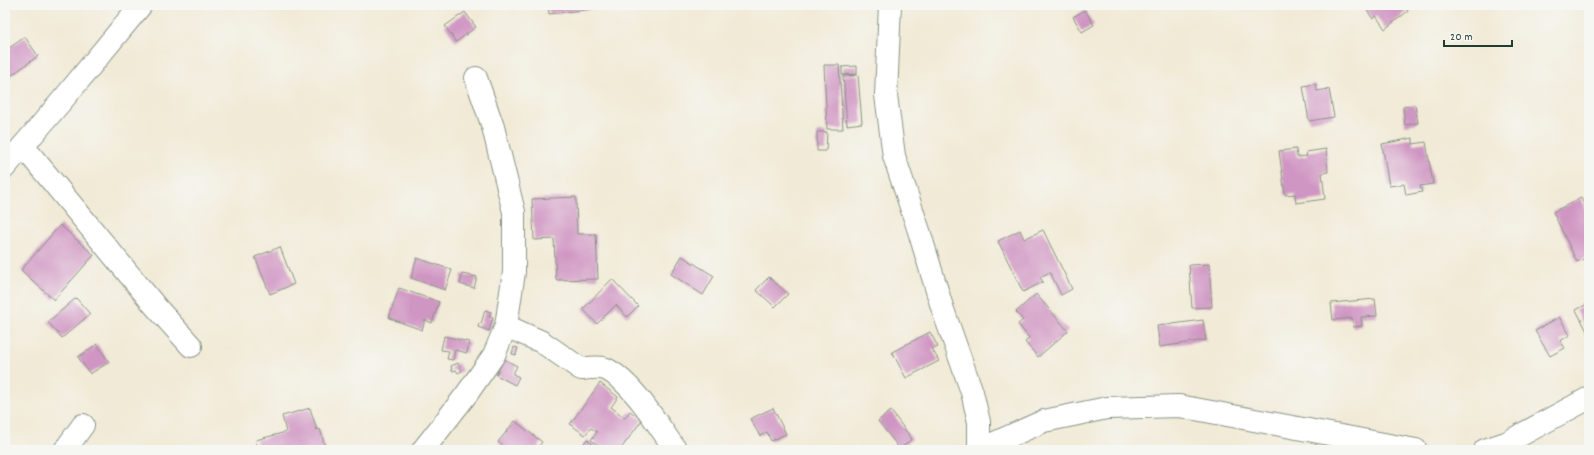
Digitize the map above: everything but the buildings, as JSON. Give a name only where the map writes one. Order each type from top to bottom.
[{"type":"street","points":[[5,167],[140,5]]},
{"type":"street","points":[[890,5],[886,95],[894,156],[942,307],[972,392],[979,422],[979,450],[1044,421],[1107,408],[1179,406],[1416,450]]},
{"type":"street","points":[[423,450],[494,356],[506,326],[514,272],[514,212],[493,127],[476,78]]},
{"type":"street","points":[[23,146],[156,307],[191,346]]},
{"type":"street","points":[[506,326],[542,342],[581,369],[607,369],[633,392],[676,450]]},
{"type":"street","points":[[1485,450],[1506,443],[1589,398]]},
{"type":"street","points":[[65,450],[83,425]]}]
